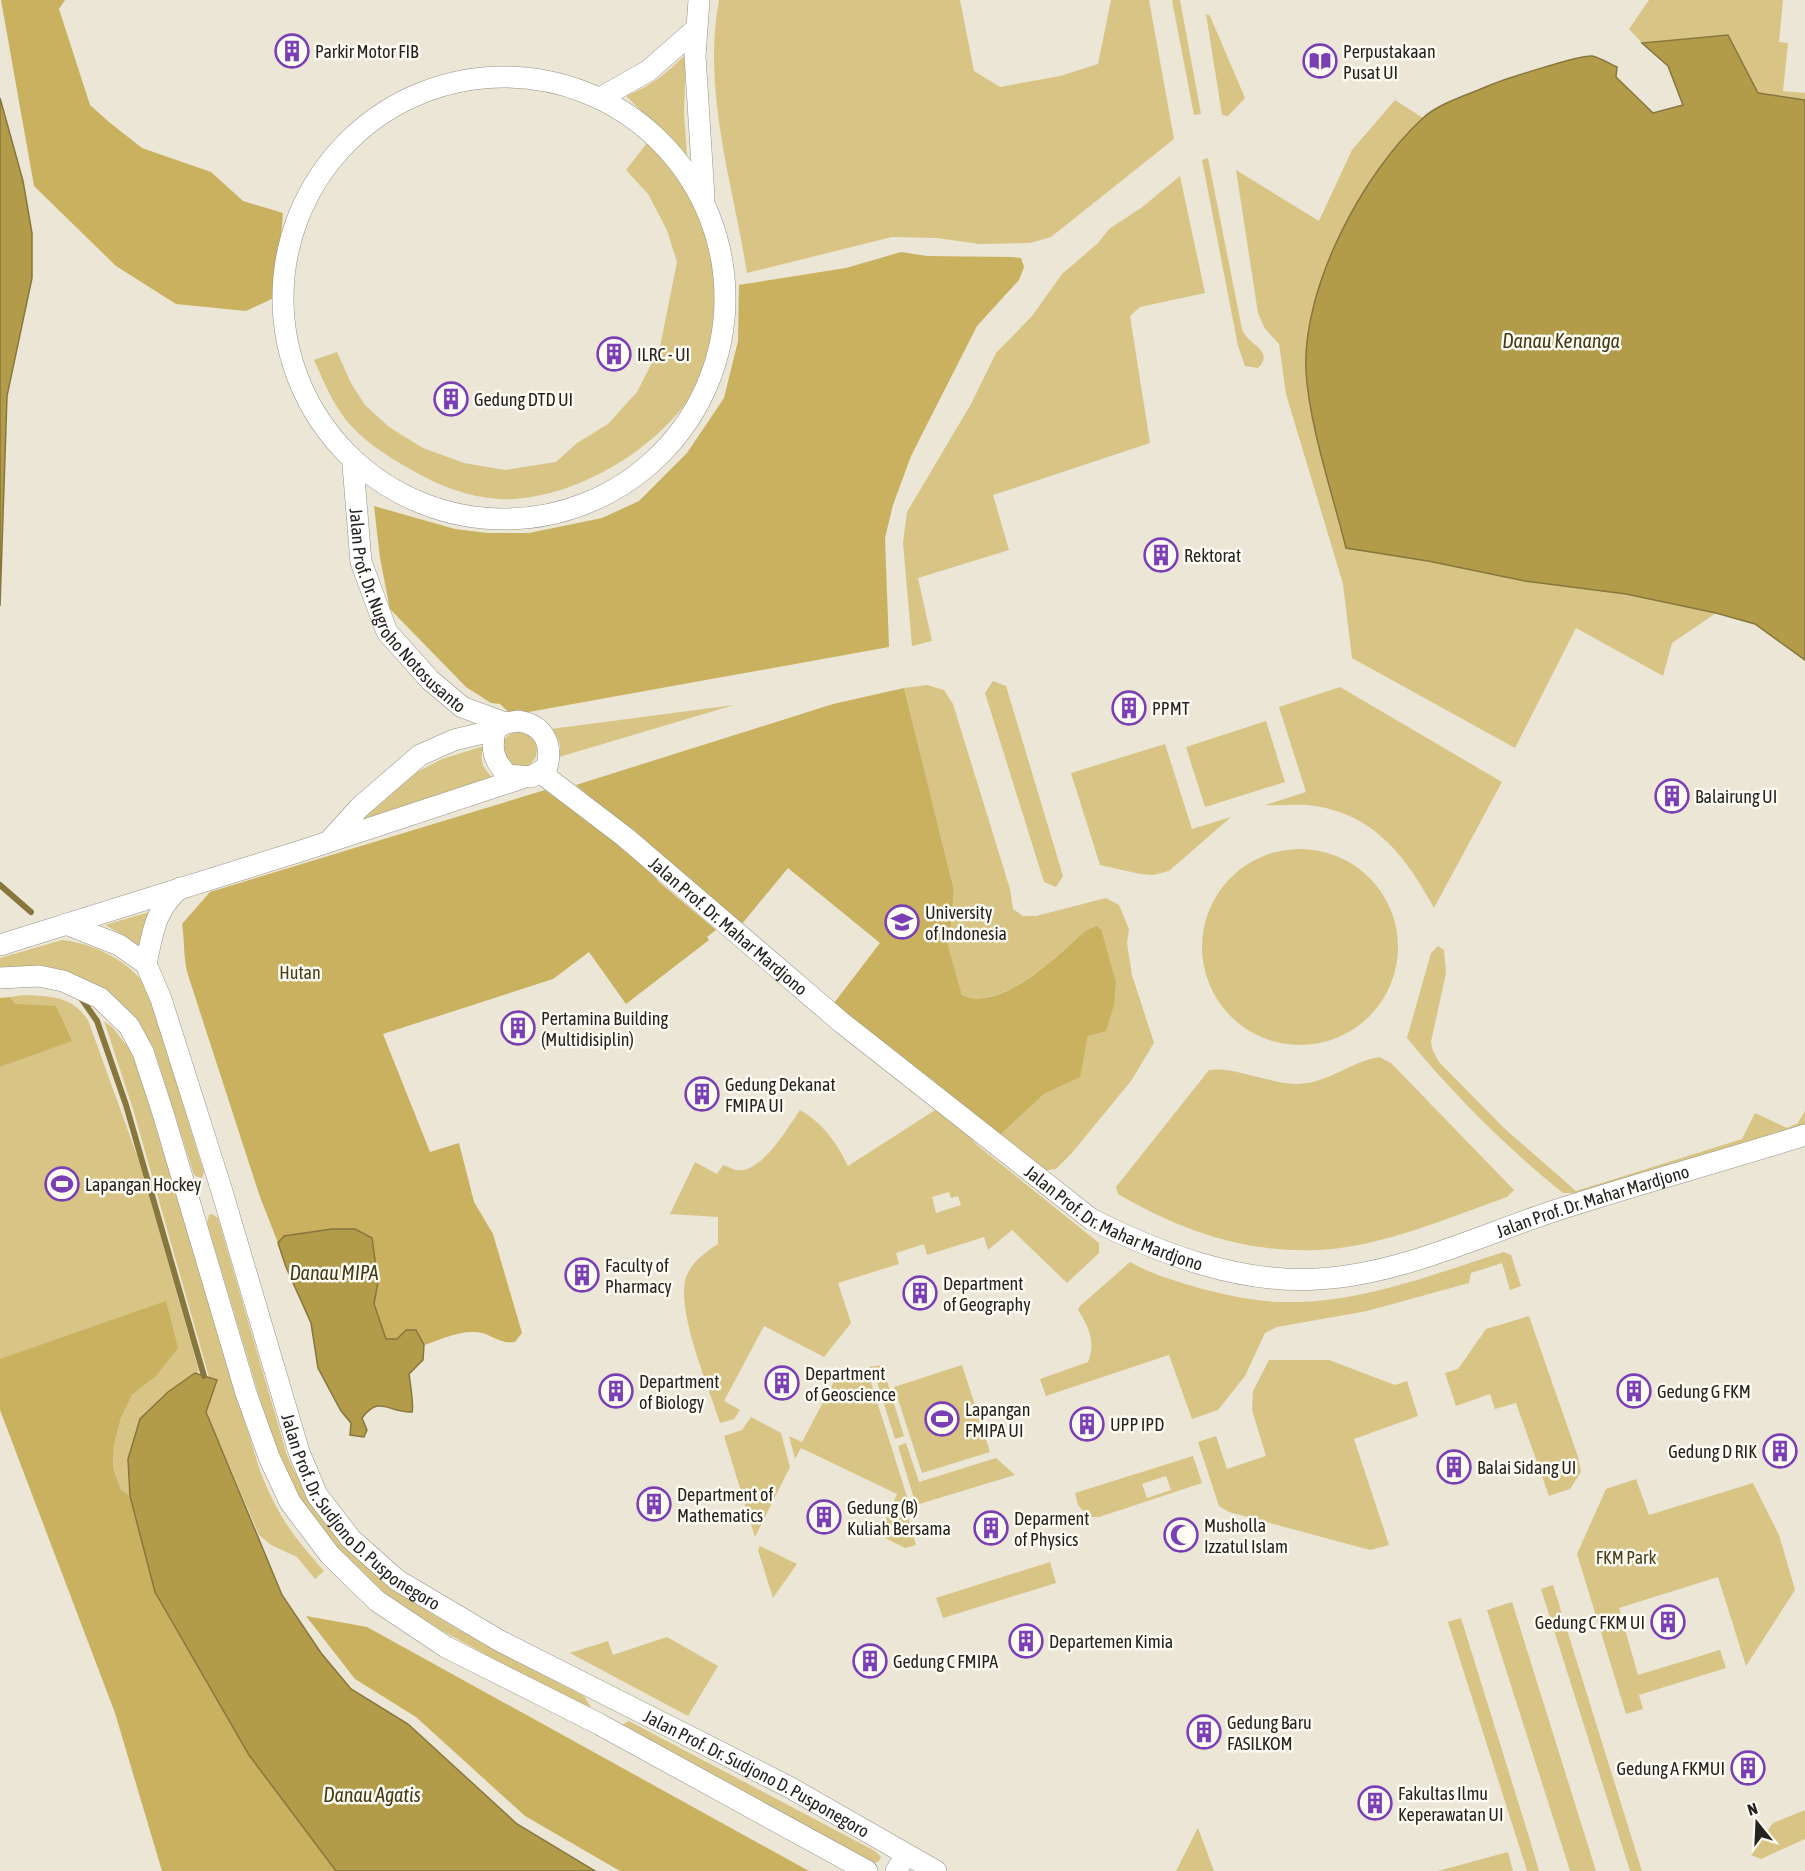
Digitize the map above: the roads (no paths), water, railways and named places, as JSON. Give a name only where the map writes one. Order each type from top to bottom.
[{"type":"street","name":"Jalan Prof. Dr. Nugroho Notosusanto","points":[[699,0],[696,29],[697,99],[704,197],[720,253],[725,285],[724,320],[718,354],[706,387],[690,417],[669,445],[644,468],[615,488],[584,504],[517,519],[482,518],[448,512],[415,501],[353,465],[306,400],[291,361],[283,321],[285,271],[293,227],[305,200],[327,165],[356,135],[389,111],[426,92],[466,81],[535,79],[557,82],[600,98],[650,133],[675,159],[704,197]]},
{"type":"street","points":[[600,98],[648,71],[696,29]]},
{"type":"street","name":"Jalan Prof. Dr. Nugroho Notosusanto","points":[[353,465],[361,562],[387,632],[430,680],[462,707],[500,727]]},
{"type":"street","points":[[0,945],[181,888],[330,840],[531,775],[547,767],[550,757],[544,735],[530,723],[519,720],[454,740],[420,755],[360,807],[330,840]]},
{"type":"street","points":[[500,727],[492,745],[494,758],[508,775],[531,775]]},
{"type":"street","name":"Jalan Prof. Dr. Mahar Mardjono","points":[[531,775],[625,837],[841,1023],[1091,1219],[1125,1236],[1199,1263],[1270,1277],[1317,1280],[1359,1273],[1419,1258],[1551,1212],[1805,1134]]},
{"type":"street","points":[[66,924],[119,945],[146,964],[156,919],[164,902],[181,888]]},
{"type":"street","name":"Jalan Prof. Dr. Sudjono D. Pusponegoro","points":[[146,964],[161,999],[221,1188],[286,1416],[317,1495],[351,1539],[397,1580],[525,1656],[614,1698],[789,1787],[901,1863],[936,1871]]},
{"type":"street","name":"Jalan Prof. Dr. Sudjono D. Pusponegoro","points":[[0,978],[39,976],[63,981],[100,998],[129,1026],[143,1052],[246,1393],[269,1457],[290,1502],[323,1546],[377,1601],[446,1647],[599,1724],[867,1871]]},
{"type":"street","points":[[188,1198],[221,1188]]},
{"type":"street","points":[[599,1724],[614,1698]]},
{"type":"water","name":"Danau Kenanga","points":[[1728,35],[1758,93],[1805,100],[1805,660],[1755,624],[1716,613],[1626,594],[1525,581],[1428,561],[1346,548],[1312,414],[1306,371],[1307,339],[1314,304],[1325,269],[1340,234],[1378,169],[1423,118],[1437,108],[1508,79],[1584,57],[1592,56],[1617,67],[1616,77],[1653,113],[1683,105],[1668,66],[1642,43]]},
{"type":"water","points":[[0,98],[23,181],[32,233],[32,278],[7,396],[0,606]]},
{"type":"water","name":"Danau MIPA","points":[[332,1229],[355,1229],[372,1238],[378,1282],[374,1304],[386,1339],[397,1339],[406,1330],[416,1330],[424,1345],[423,1360],[409,1374],[412,1412],[385,1406],[374,1407],[362,1418],[367,1430],[364,1437],[350,1435],[351,1423],[341,1411],[318,1368],[311,1323],[278,1243],[284,1236]]},
{"type":"water","name":"Danau Agatis","points":[[195,1373],[217,1380],[206,1412],[282,1595],[321,1653],[351,1689],[408,1724],[517,1824],[595,1871],[336,1871],[249,1755],[155,1592],[130,1496],[128,1459],[140,1419],[168,1392]]},
{"type":"waterway","points":[[0,885],[31,912]]},
{"type":"waterway","points":[[81,998],[97,1021],[126,1105],[204,1376]]},
{"type":"place","name":"Parkir Motor FIB","points":[[292,51]]},
{"type":"place","name":"Perpustakaan Pusat UI","points":[[1320,61]]},
{"type":"place","name":"ILRC - UI","points":[[614,354]]},
{"type":"place","name":"Gedung DTD UI","points":[[451,399]]},
{"type":"place","name":"Rektorat","points":[[1161,555]]},
{"type":"place","name":"PPMT","points":[[1129,708]]},
{"type":"place","name":"Balairung UI","points":[[1672,796]]},
{"type":"place","name":"University of Indonesia","points":[[902,922]]},
{"type":"place","name":"Pertamina Building (Multidisiplin)","points":[[518,1028]]},
{"type":"place","name":"Gedung Dekanat FMIPA UI","points":[[702,1094]]},
{"type":"place","name":"Lapangan Hockey","points":[[62,1184]]},
{"type":"place","name":"Faculty of Pharmacy","points":[[582,1275]]},
{"type":"place","name":"Department of Geography","points":[[920,1293]]},
{"type":"place","name":"Department of Geoscience","points":[[782,1383]]},
{"type":"place","name":"Department of Biology","points":[[616,1391]]},
{"type":"place","name":"Gedung G FKM","points":[[1634,1391]]},
{"type":"place","name":"Lapangan FMIPA UI","points":[[942,1419]]},
{"type":"place","name":"UPP IPD","points":[[1087,1424]]},
{"type":"place","name":"Gedung D RIK","points":[[1780,1451]]},
{"type":"place","name":"Balai Sidang UI","points":[[1454,1467]]},
{"type":"place","name":"Department of Mathematics","points":[[654,1504]]},
{"type":"place","name":"Gedung (B) Kuliah Bersama","points":[[824,1517]]},
{"type":"place","name":"Deparment of Physics","points":[[991,1528]]},
{"type":"place","name":"Musholla Izzatul Islam","points":[[1181,1535]]},
{"type":"place","name":"Gedung C FKM UI","points":[[1668,1622]]},
{"type":"place","name":"Departemen Kimia","points":[[1026,1641]]},
{"type":"place","name":"Gedung C FMIPA","points":[[870,1661]]},
{"type":"place","name":"Gedung Baru FASILKOM","points":[[1204,1732]]},
{"type":"place","name":"Gedung A FKMUI","points":[[1748,1768]]},
{"type":"place","name":"Fakultas Ilmu Keperawatan UI","points":[[1375,1803]]},
{"type":"park label","name":"Hutan","points":[[300,972]]},
{"type":"park label","name":"FKM Park","points":[[1626,1557]]}]
